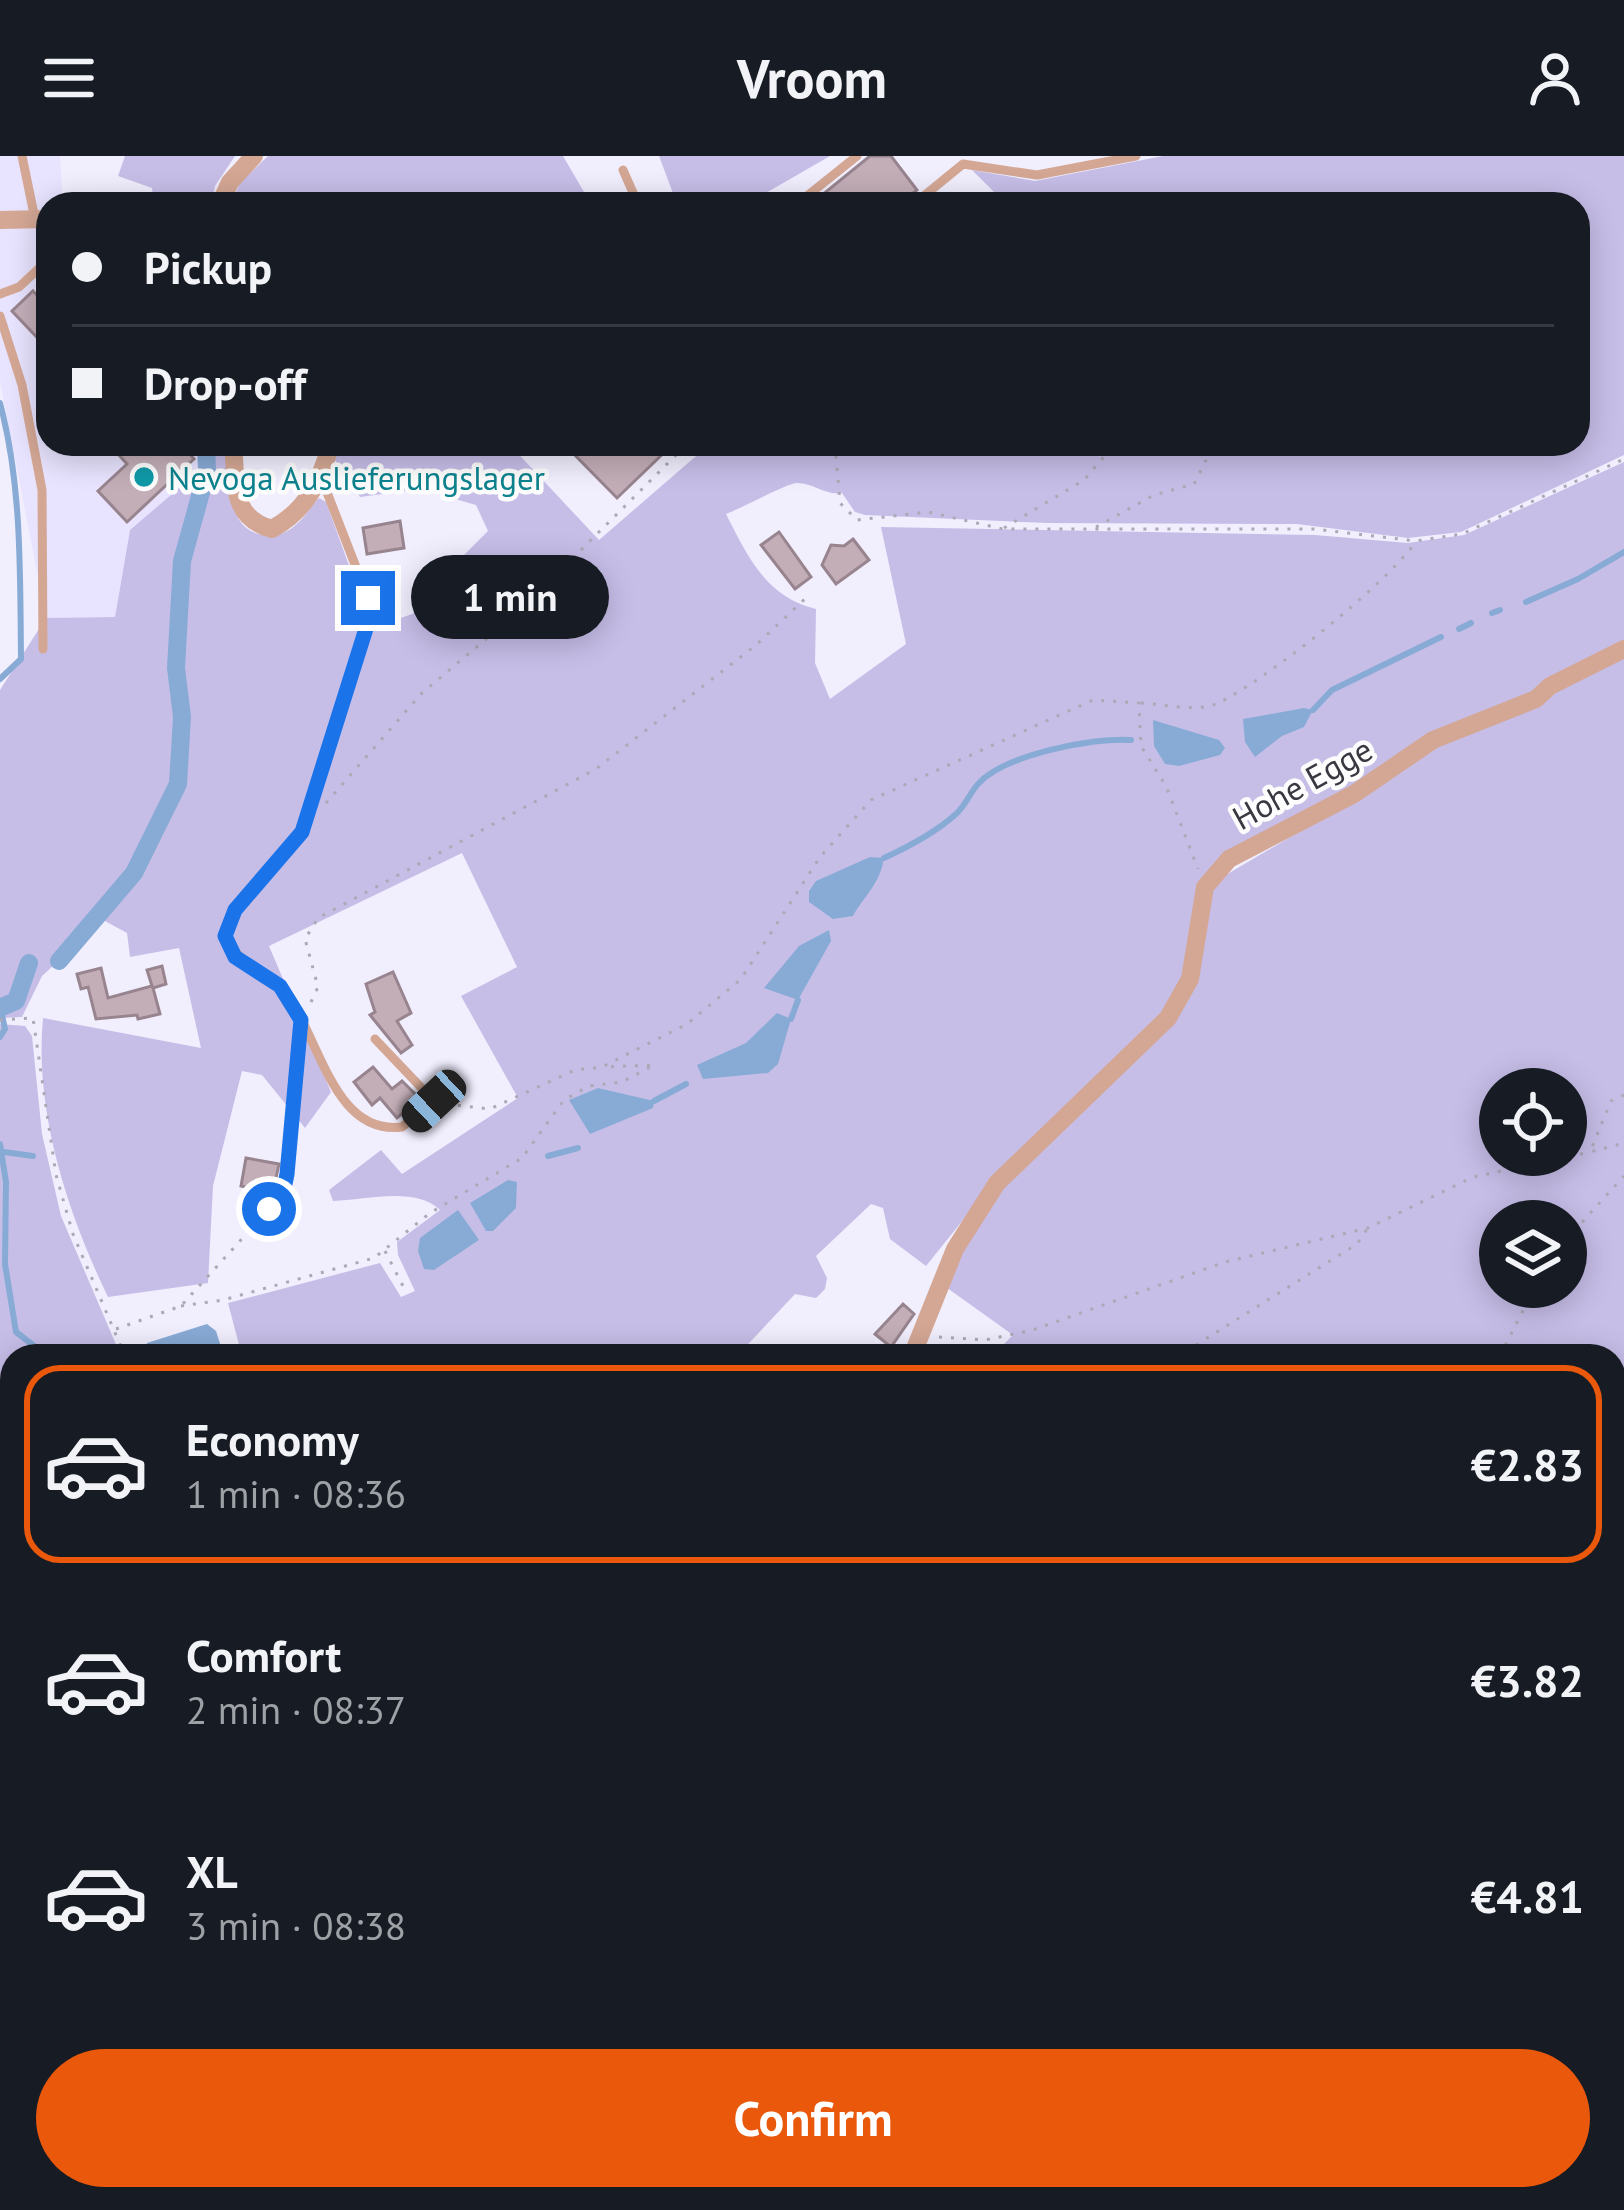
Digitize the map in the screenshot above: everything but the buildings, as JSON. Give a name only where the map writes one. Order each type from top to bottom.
[{"type":"street","points":[[225,192],[254,156]]},
{"type":"street","points":[[0,220],[36,219]]},
{"type":"street","points":[[234,456],[240,509],[253,524],[272,529],[290,518],[321,477],[327,456]]},
{"type":"street","name":"Hohe Egge","points":[[1205,887],[1229,859],[1354,794],[1433,740],[1537,699],[1550,686],[1624,649]]},
{"type":"street","points":[[917,1344],[955,1249],[997,1183],[1168,1018],[1182,997],[1190,979],[1205,887]]},
{"type":"lane","points":[[22,156],[36,200]]},
{"type":"lane","points":[[812,192],[857,156]]},
{"type":"lane","points":[[950,156],[963,164],[1037,175],[1136,156]]},
{"type":"lane","points":[[929,192],[963,164]]},
{"type":"lane","points":[[623,170],[633,192]]},
{"type":"lane","points":[[0,294],[20,287],[36,272]]},
{"type":"lane","points":[[0,316],[22,385],[42,490],[43,649]]},
{"type":"lane","points":[[321,477],[368,598],[370,616],[302,832],[235,910],[225,936],[235,957],[280,986],[333,1084],[369,1122],[387,1129],[402,1127],[434,1101],[375,1039]]},
{"type":"lane","points":[[263,1224],[283,1194],[287,1174],[297,1015]]},
{"type":"path","points":[[302,832],[421,694],[524,607],[675,456]]},
{"type":"path","points":[[836,456],[840,503],[857,520],[928,512],[1003,529],[1314,529],[1417,541],[1462,534],[1624,459]]},
{"type":"path","points":[[1003,529],[1084,480],[1105,456]]},
{"type":"path","points":[[1094,528],[1154,495],[1194,484],[1208,456]]},
{"type":"path","points":[[602,1067],[688,1024],[741,979],[820,857],[871,800],[1094,700],[1212,707],[1268,671],[1397,568],[1417,541]]},
{"type":"path","points":[[297,1015],[318,987],[305,939],[318,918],[596,769],[756,645],[808,596]]},
{"type":"path","points":[[1139,703],[1141,746],[1166,786],[1205,887]]},
{"type":"path","points":[[0,1020],[33,1018],[56,1175],[74,1234],[120,1344]]},
{"type":"path","points":[[115,1330],[181,1306],[224,1300],[346,1268],[384,1249],[430,1213],[521,1158],[564,1100],[589,1086],[622,1082],[654,1066],[575,1070],[490,1108],[472,1110],[434,1101]]},
{"type":"path","points":[[1590,1152],[1611,1101],[1624,1096]]},
{"type":"path","points":[[920,1336],[986,1340],[1033,1330],[1225,1262],[1368,1228],[1473,1177],[1624,1143]]},
{"type":"path","points":[[1587,1217],[1624,1176]]},
{"type":"path","points":[[1198,1344],[1357,1244],[1368,1228]]},
{"type":"path","points":[[181,1306],[250,1229]]},
{"type":"path","points":[[384,1249],[404,1288]]},
{"type":"path","points":[[1506,1344],[1524,1308]]},
{"type":"shaded area","points":[[0,156],[60,156],[62,192],[36,192],[36,213],[0,213]]},
{"type":"shaded area","points":[[125,156],[235,156],[214,192],[152,192],[118,176]]},
{"type":"shaded area","points":[[268,156],[563,156],[584,192],[236,192]]},
{"type":"shaded area","points":[[659,156],[830,156],[768,192],[672,192]]},
{"type":"shaded area","points":[[1163,156],[1624,156],[1624,455],[1461,532],[1408,538],[1297,524],[1047,523],[865,515],[855,512],[842,493],[791,484],[726,514],[771,585],[816,609],[815,663],[830,699],[906,644],[881,527],[1315,535],[1408,543],[1464,535],[1624,462],[1624,645],[1213,865],[1188,977],[1165,1013],[996,1179],[926,1266],[890,1239],[883,1208],[871,1204],[816,1256],[827,1278],[825,1289],[816,1298],[795,1294],[748,1344],[239,1344],[228,1303],[380,1263],[401,1297],[415,1291],[397,1242],[440,1210],[404,1196],[333,1201],[329,1190],[381,1150],[402,1174],[518,1098],[461,996],[517,967],[462,853],[269,946],[331,1092],[305,1128],[262,1075],[242,1071],[213,1186],[208,1283],[108,1297],[57,1162],[44,1090],[43,1018],[201,1048],[179,948],[130,957],[127,933],[103,920],[42,976],[22,1017],[0,1018],[0,690],[46,618],[115,617],[130,530],[199,471],[198,456],[229,456],[236,513],[252,532],[284,532],[319,498],[326,502],[367,615],[395,620],[432,607],[428,591],[488,531],[476,505],[420,489],[360,497],[336,456],[520,456],[599,540],[696,456],[1590,456],[1590,192],[994,192],[972,170],[1035,181]]},
{"type":"shaded area","points":[[36,225],[36,456],[199,456],[200,471],[130,530],[115,617],[46,618],[0,381],[0,226]]},
{"type":"shaded area","points":[[1624,654],[1624,1344],[1004,1344],[1013,1335],[943,1285],[1000,1185],[1178,1013],[1204,906],[1219,879],[1355,799],[1434,743]]},
{"type":"shaded area","points":[[0,1024],[25,1026],[32,1036],[42,1134],[61,1216],[116,1344],[0,1344]]},
{"type":"water","points":[[1313,710],[1304,727],[1282,736],[1255,757],[1245,742],[1243,719]]},
{"type":"water","points":[[1153,720],[1219,740],[1225,748],[1220,755],[1179,766],[1165,764],[1154,746]]},
{"type":"water","points":[[870,857],[884,858],[882,867],[853,916],[833,919],[809,902],[816,881]]},
{"type":"water","points":[[829,930],[831,941],[798,1000],[764,988],[799,946]]},
{"type":"water","points":[[777,1013],[791,1019],[778,1064],[768,1073],[703,1079],[697,1065],[746,1043]]},
{"type":"water","points":[[598,1088],[654,1101],[653,1108],[590,1134],[569,1100]]},
{"type":"water","points":[[508,1180],[517,1182],[516,1208],[493,1231],[486,1231],[470,1203]]},
{"type":"water","points":[[458,1210],[479,1240],[434,1270],[424,1269],[418,1251],[420,1238]]},
{"type":"water","points":[[207,1324],[216,1331],[220,1344],[147,1344]]},
{"type":"waterway","points":[[0,403],[16,498],[21,659],[0,679]]},
{"type":"waterway","points":[[59,961],[134,873],[178,784],[182,717],[176,668],[182,561],[207,471],[206,456]]},
{"type":"waterway","points":[[1526,602],[1624,552]]},
{"type":"waterway","points":[[1492,613],[1500,610]]},
{"type":"waterway","points":[[1459,629],[1471,623]]},
{"type":"waterway","points":[[1313,710],[1332,690],[1441,637]]},
{"type":"waterway","points":[[884,858],[948,821],[979,783],[1008,764],[1073,745],[1131,740]]},
{"type":"waterway","points":[[2,1007],[16,1001],[29,963]]},
{"type":"waterway","points":[[791,1019],[798,1000]]},
{"type":"waterway","points":[[0,1006],[5,1029],[0,1037]]},
{"type":"waterway","points":[[654,1101],[686,1084]]},
{"type":"waterway","points":[[0,1144],[6,1182],[5,1264],[16,1332],[32,1344]]},
{"type":"waterway","points":[[548,1156],[578,1148]]},
{"type":"waterway","points":[[4,1152],[33,1156]]},
{"type":"place","name":"Nevoga Auslieferungslager","points":[[144,477]]},
{"type":"route","points":[[269,1209],[283,1194],[287,1174],[301,1020],[280,986],[235,957],[225,936],[235,910],[302,832],[370,616],[368,598]]}]
